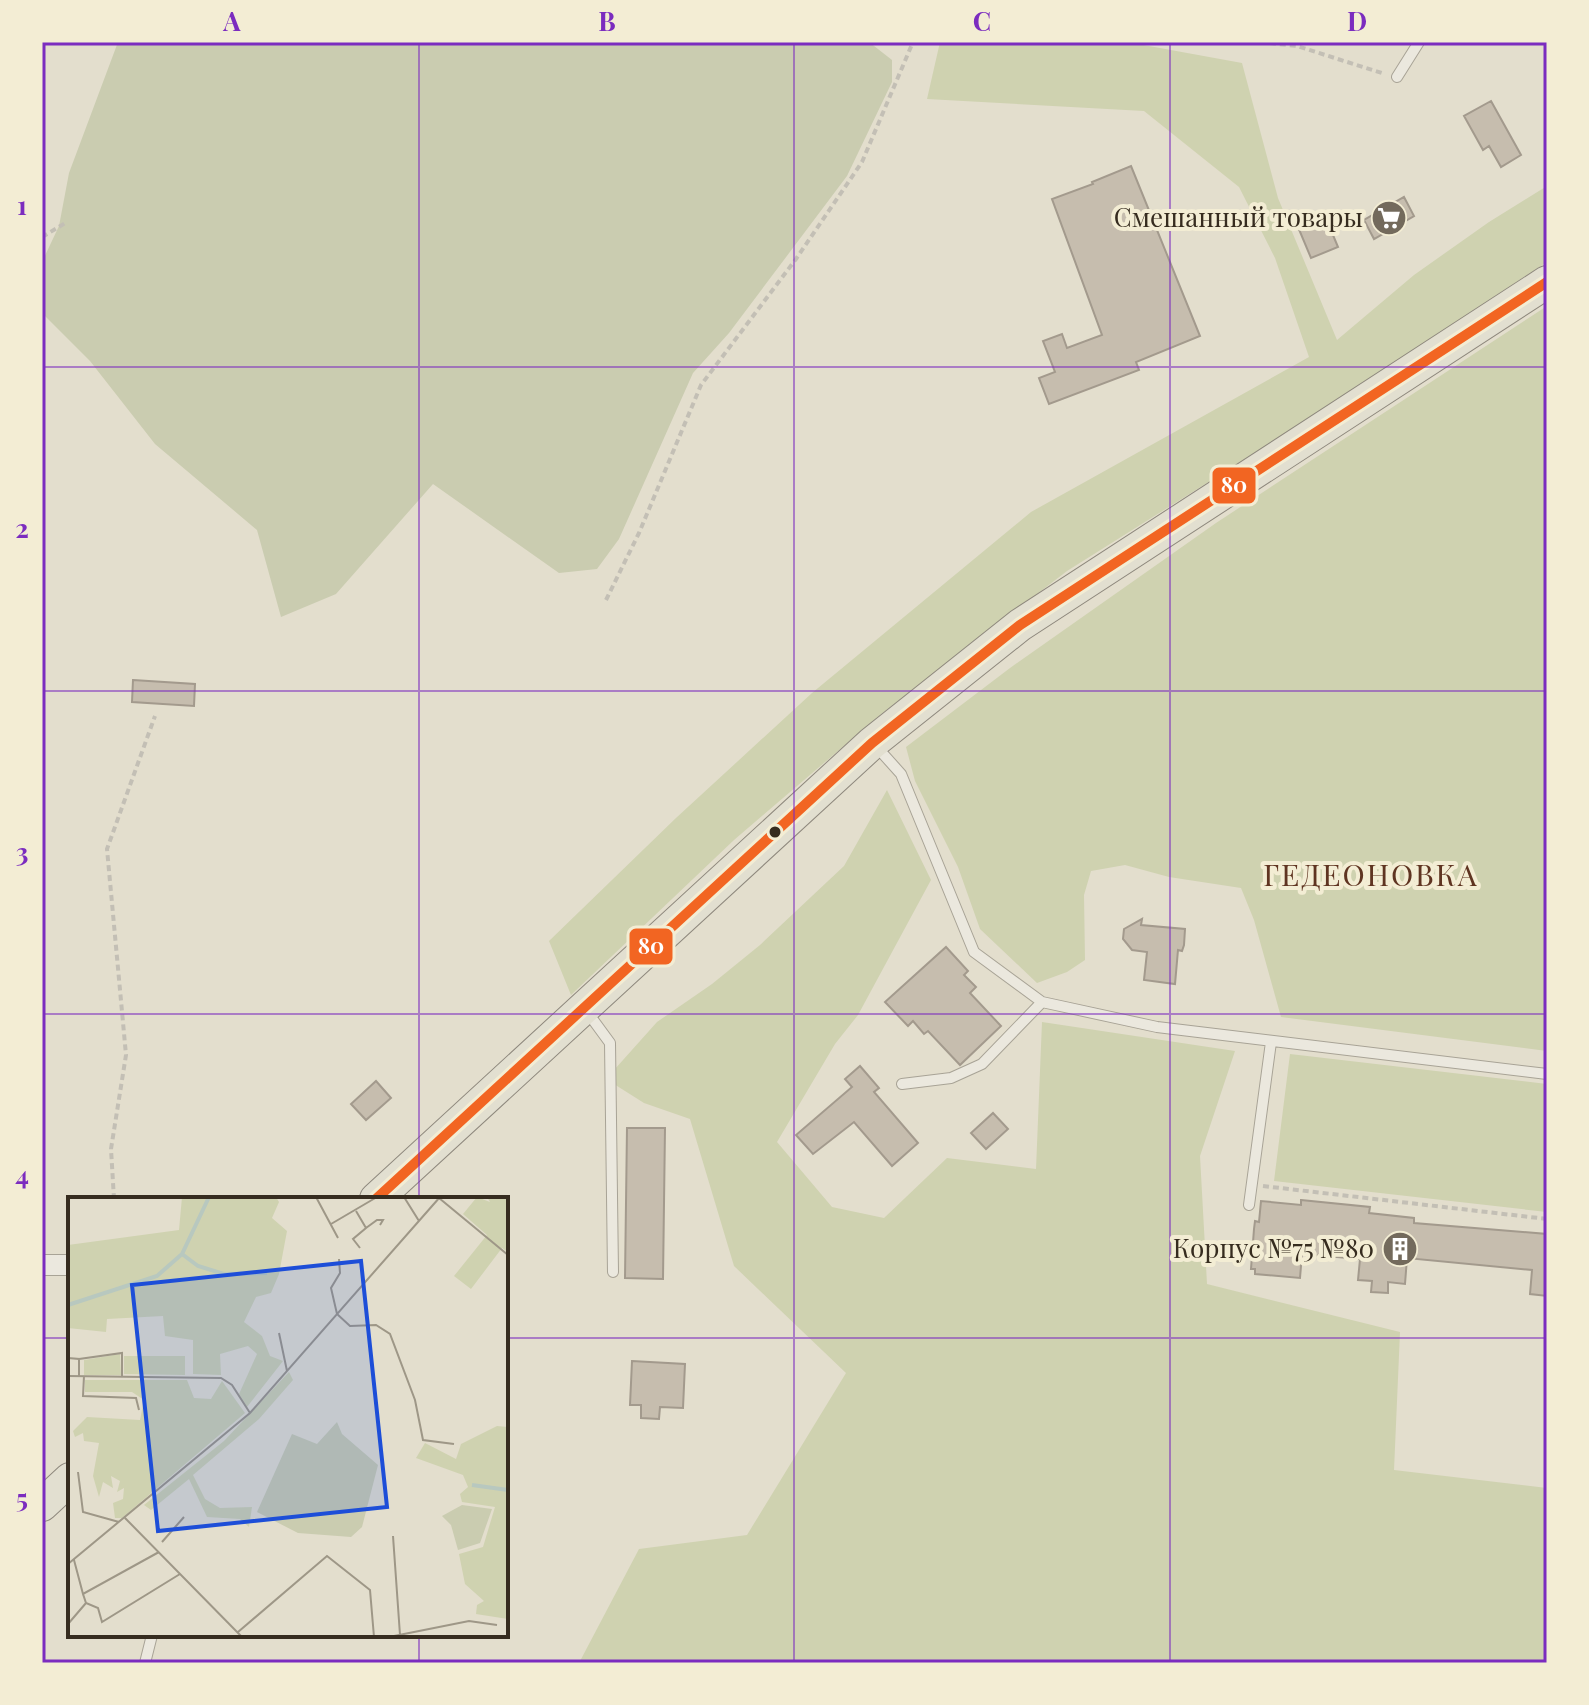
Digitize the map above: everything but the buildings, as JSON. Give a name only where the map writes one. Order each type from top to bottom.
[{"type":"main road","points":[[378,1197],[872,743],[1020,625],[1547,282]]},
{"type":"main road","points":[[42,1505],[68,1481]]},
{"type":"street","points":[[42,1265],[68,1265]]},
{"type":"lane","points":[[1397,77],[1419,42]]},
{"type":"lane","points":[[872,743],[901,774],[974,952],[1042,1002],[1157,1027],[1547,1074]]},
{"type":"lane","points":[[902,1084],[951,1078],[982,1064],[1042,1002]]},
{"type":"lane","points":[[584,1008],[610,1043],[613,1272]]},
{"type":"lane","points":[[1249,1205],[1271,1042]]},
{"type":"lane","points":[[145,1663],[152,1637]]},
{"type":"path","points":[[606,600],[639,533],[701,385],[796,259],[862,162],[913,42]]},
{"type":"path","points":[[1260,42],[1297,46],[1397,77]]},
{"type":"path","points":[[42,237],[67,222]]},
{"type":"path","points":[[114,1197],[111,1149],[126,1055],[107,849],[155,716]]},
{"type":"path","points":[[1251,1185],[1547,1219]]},
{"type":"green space","points":[[118,42],[869,42],[892,60],[892,82],[847,176],[729,333],[693,373],[619,539],[597,569],[559,573],[433,484],[336,594],[281,617],[257,530],[155,444],[90,361],[42,313],[42,262],[59,226],[69,173]]},
{"type":"green space","points":[[940,42],[1127,42],[1242,63],[1278,198],[1337,340],[1414,275],[1547,186],[1547,262],[1304,422],[1067,571],[880,715],[734,840],[571,995],[549,941],[812,693],[1031,512],[1309,357],[1275,258],[1239,187],[1144,111],[927,99]]},
{"type":"green space","points":[[1547,306],[1547,1051],[1281,1017],[1254,920],[1241,888],[1169,877],[1125,865],[1091,871],[1084,895],[1085,960],[1067,972],[1037,983],[980,929],[958,867],[915,781],[906,747],[1010,668],[1216,523]]},
{"type":"green space","points":[[887,790],[931,880],[858,1015],[835,1044],[777,1142],[832,1207],[884,1218],[947,1158],[1036,1169],[1042,1022],[1235,1051],[1200,1156],[1207,1284],[1400,1332],[1394,1470],[1547,1488],[1547,1663],[579,1663],[639,1549],[747,1535],[846,1373],[734,1266],[690,1119],[644,1103],[606,1079],[657,1022],[712,984],[760,945],[844,866]]},
{"type":"green space","points":[[1290,1054],[1547,1084],[1547,1212],[1274,1181]]},
{"type":"transit line","name":"80","points":[[378,1197],[872,743],[1020,625],[1547,282]]},
{"type":"place","name":"Смешанный товары","points":[[1389,218]]},
{"type":"place","name":"Корпус №75 №80","points":[[1400,1249]]},
{"type":"district","name":"ГЕДЕОНОВКА","points":[[1371,876]]}]
